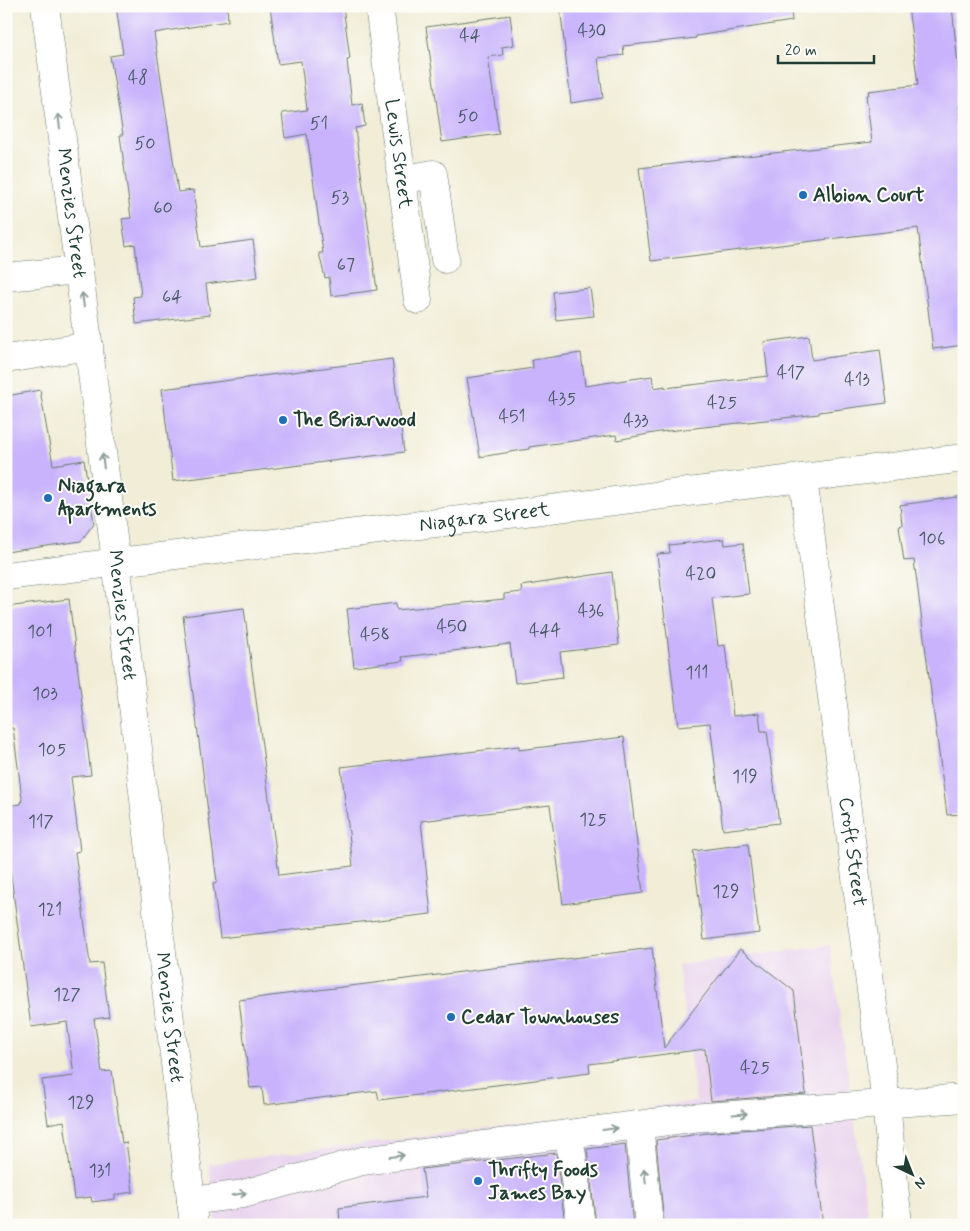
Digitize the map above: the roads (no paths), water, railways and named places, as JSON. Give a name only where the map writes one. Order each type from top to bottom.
[{"type":"street","name":"Menzies Street","points":[[45,6],[116,561],[192,1213]]},
{"type":"street","name":"Lewis Street","points":[[379,6],[418,300]]},
{"type":"street","points":[[401,180],[433,174],[445,259]]},
{"type":"street","points":[[6,277],[79,270]]},
{"type":"street","points":[[6,359],[89,346]]},
{"type":"street","name":"Niagara Street","points":[[6,576],[964,458]]},
{"type":"street","name":"Croft Street","points":[[803,479],[886,1103],[898,1225]]},
{"type":"street","points":[[192,1213],[243,1194],[362,1161],[691,1118],[964,1098]]},
{"type":"street","points":[[640,1125],[649,1225]]},
{"type":"street","points":[[569,1134],[581,1225]]},
{"type":"place","name":"Albion Court","points":[[803,195]]},
{"type":"place","name":"The Briarwood","points":[[283,420]]},
{"type":"place","name":"Niagara Apartments","points":[[48,498]]},
{"type":"place","name":"Cedar Townhouses","points":[[451,1017]]},
{"type":"place","name":"Thrifty Foods James Bay","points":[[478,1181]]}]
